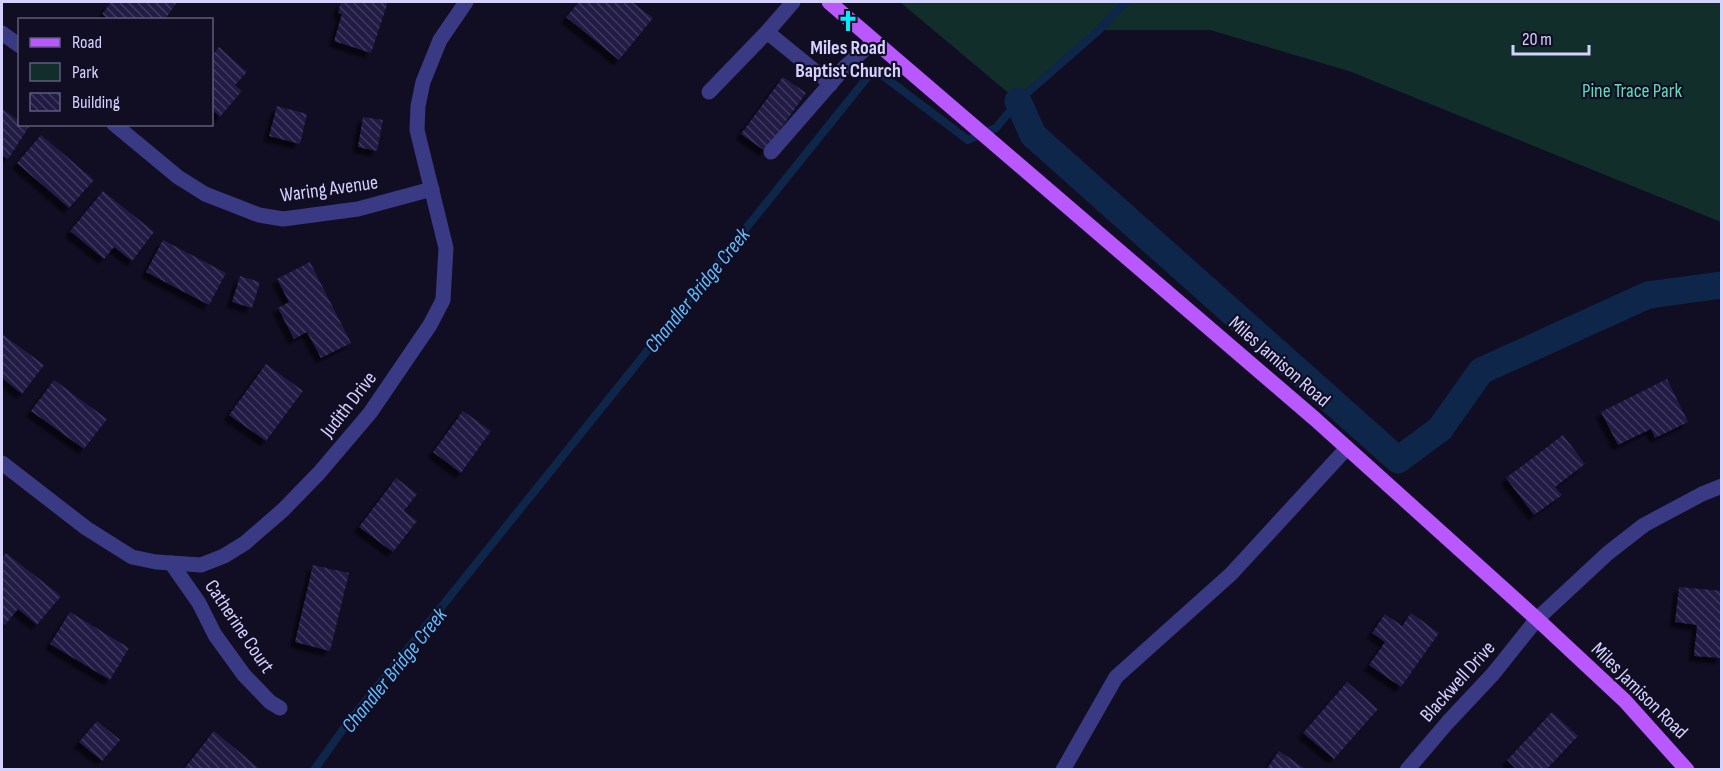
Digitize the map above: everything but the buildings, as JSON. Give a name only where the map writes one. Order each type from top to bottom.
[{"type":"main road","name":"Miles Jamison Road","points":[[829,2],[1347,448],[1625,701],[1687,770]]},
{"type":"street","name":"Judith Drive","points":[[2,463],[86,528],[132,557],[156,562],[201,565],[224,556],[245,543],[283,510],[319,473],[370,414],[430,325],[443,300],[446,248],[417,130],[418,106],[423,82],[440,40],[465,2]]},
{"type":"street","points":[[709,92],[793,2]]},
{"type":"street","points":[[767,32],[831,84]]},
{"type":"street","points":[[2,33],[18,45]]},
{"type":"street","points":[[771,153],[845,67],[874,41]]},
{"type":"street","name":"Waring Avenue","points":[[116,126],[178,177],[197,189],[230,205],[259,215],[283,219],[358,209],[432,189]]},
{"type":"street","points":[[1063,770],[1116,677],[1231,574],[1347,448]]},
{"type":"street","name":"Blackwell Drive","points":[[1407,770],[1493,674],[1537,619],[1608,553],[1644,525],[1722,486]]},
{"type":"street","name":"Catherine Court","points":[[171,563],[199,603],[215,635],[244,675],[270,702],[280,708]]},
{"type":"green space","name":"Pine Trace Park","points":[[900,2],[1721,2],[1721,222],[1349,71],[1210,30],[1099,30],[1018,101]]},
{"type":"waterway","name":"Chandler Bridge Creek","points":[[314,770],[344,728],[874,69],[968,140],[996,128],[1018,101],[1099,30],[1126,2]]},
{"type":"waterway","points":[[1018,101],[1033,135],[1398,460],[1440,429],[1481,371],[1648,295],[1722,285]]},
{"type":"place","name":"Miles Road Baptist Church","points":[[848,21]]}]
